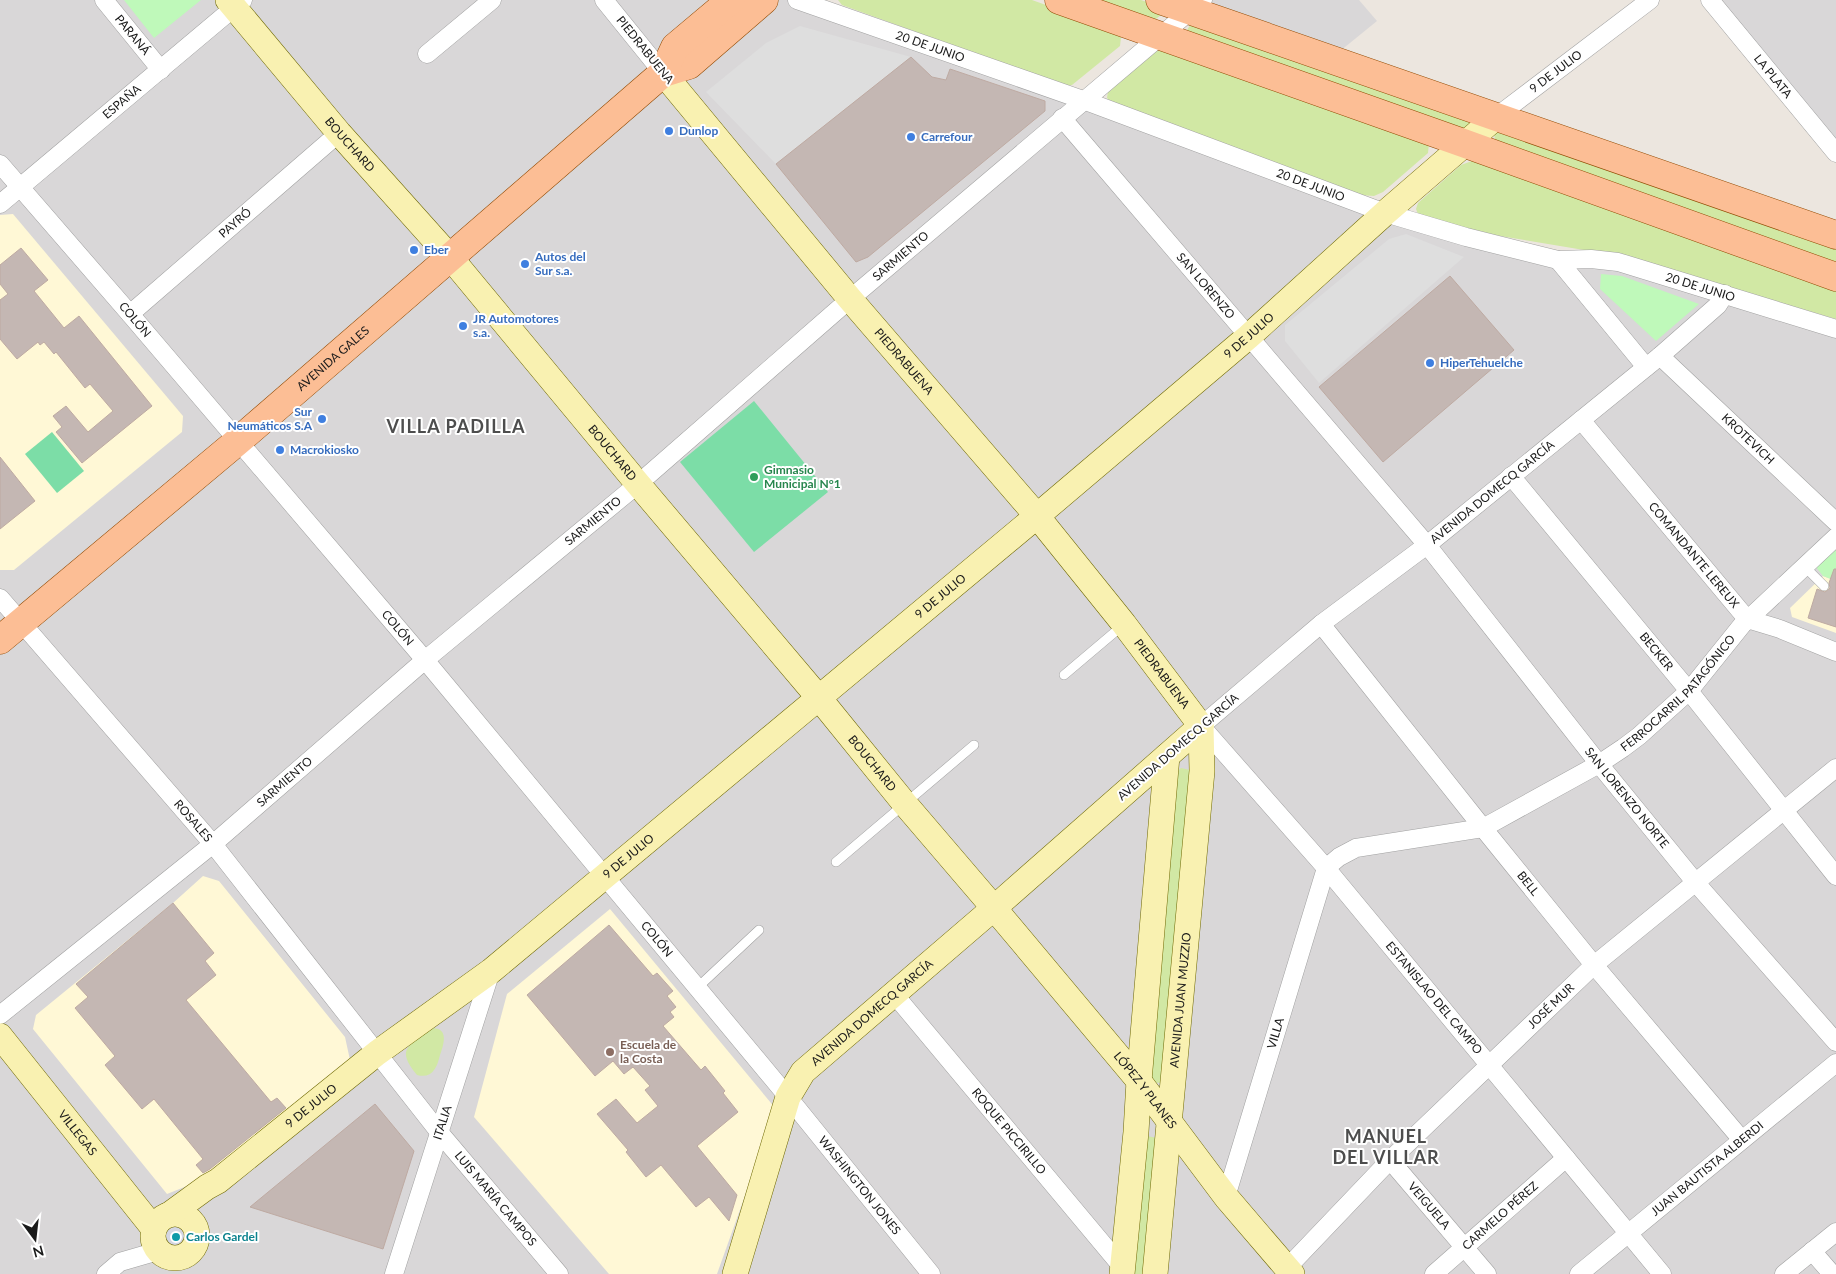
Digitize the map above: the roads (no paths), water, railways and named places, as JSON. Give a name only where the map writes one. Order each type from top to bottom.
[{"type":"main road","name":"AVENIDA GALES","points":[[663,73],[675,47],[731,0]]},
{"type":"main road","name":"AVENIDA GALES","points":[[0,640],[238,441],[663,73],[689,65],[764,0]]},
{"type":"main road","points":[[1059,0],[1466,144],[1836,278]]},
{"type":"main road","points":[[1160,0],[1196,5],[1496,116],[1836,235]]},
{"type":"main road","name":"BOUCHARD","points":[[235,2],[339,133],[450,257],[819,698],[905,804],[994,908]]},
{"type":"main road","name":"PIEDRABUENA","points":[[663,73],[850,299],[1037,516],[1124,624],[1201,726]]},
{"type":"main road","name":"9 DE JULIO","points":[[169,1250],[207,1187],[218,1181],[377,1052],[491,971],[1037,516],[1248,337],[1496,116]]},
{"type":"main road","name":"AVENIDA DOMECQ GARCÍA","points":[[737,1273],[788,1097],[803,1072],[994,908],[1201,726]]},
{"type":"main road","name":"AVENIDA JUAN MUZZIO","points":[[1155,1274],[1202,771],[1201,726]]},
{"type":"main road","points":[[1122,1271],[1136,1132],[1167,756]]},
{"type":"main road","name":"LÓPEZ Y PLANES","points":[[994,908],[1139,1081],[1226,1197],[1290,1271]]},
{"type":"main road","name":"VILLEGAS","points":[[0,1036],[169,1250]]},
{"type":"main road","points":[[1163,1192],[1174,1180],[1188,1173],[1209,1175]]},
{"type":"main road","points":[[197,1242],[198,1231],[190,1219],[178,1213],[169,1250],[186,1256],[197,1242],[218,1181]]},
{"type":"street","name":"PARANÁ","points":[[104,0],[161,70]]},
{"type":"street","points":[[427,54],[492,0]]},
{"type":"street","name":"PIEDRABUENA","points":[[604,0],[663,73]]},
{"type":"street","name":"20 DE JUNIO","points":[[797,0],[1083,100],[1385,213],[1466,237],[1558,260],[1591,259],[1618,262],[1836,329]]},
{"type":"street","name":"9 DE JULIO","points":[[1496,116],[1650,0]]},
{"type":"street","name":"LA PLATA","points":[[1710,0],[1836,152]]},
{"type":"street","name":"ESPAÑA","points":[[0,204],[161,70],[235,2]]},
{"type":"street","name":"SARMIENTO","points":[[0,1015],[213,844],[425,660],[638,484],[850,299],[1196,5]]},
{"type":"street","name":"SAN LORENZO","points":[[1062,118],[1427,545]]},
{"type":"street","name":"PAYRÓ","points":[[130,314],[339,133]]},
{"type":"street","name":"COLÓN","points":[[0,164],[425,660],[788,1097]]},
{"type":"street","name":"KROTEVICH","points":[[1558,260],[1653,362],[1836,522]]},
{"type":"street","name":"AVENIDA DOMECQ GARCÍA","points":[[1201,726],[1321,624],[1427,545],[1653,362],[1718,305],[1724,294]]},
{"type":"street","name":"COMANDANTE LEREUX","points":[[1580,420],[1748,619],[1780,629],[1836,652]]},
{"type":"street","name":"BECKER","points":[[1511,476],[1689,691],[1836,876]]},
{"type":"street","name":"FERROCARRIL PATAGÓNICO","points":[[1326,868],[1339,857],[1356,848],[1482,828],[1598,764],[1639,736],[1689,691],[1748,619],[1836,536]]},
{"type":"street","name":"SAN LORENZO NORTE","points":[[1427,545],[1598,764],[1696,883],[1836,1042]]},
{"type":"street","name":"ROSALES","points":[[0,598],[213,844],[377,1052]]},
{"type":"street","name":"BELL","points":[[1321,624],[1482,828],[1594,965],[1742,1140]]},
{"type":"street","name":"ESTANISLAO DEL CAMPO","points":[[1201,726],[1326,868],[1662,1274]]},
{"type":"street","name":"JOSÉ MUR","points":[[1290,1271],[1390,1160],[1594,965],[1836,768]]},
{"type":"street","name":"VILLA","points":[[1226,1197],[1326,868]]},
{"type":"street","name":"ITALIA","points":[[395,1274],[491,971]]},
{"type":"street","name":"ROQUE PICCIRILLO","points":[[894,994],[1122,1271]]},
{"type":"street","name":"LUIS MARÍA CAMPOS","points":[[377,1052],[439,1132],[559,1274]]},
{"type":"street","name":"JUAN BAUTISTA ALBERDI","points":[[1579,1274],[1836,1063]]},
{"type":"street","name":"WASHINGTON JONES","points":[[788,1097],[931,1274]]},
{"type":"street","name":"CARMELO PÉREZ","points":[[1434,1274],[1566,1158]]},
{"type":"street","name":"VEIGUELA","points":[[1390,1160],[1487,1274]]},
{"type":"street","points":[[1784,1274],[1836,1232]]},
{"type":"street","name":"9 DE JULIO","points":[[106,1274],[120,1262],[169,1250]]},
{"type":"street","points":[[1812,1251],[1832,1274]]},
{"type":"lane","points":[[1805,567],[1824,586]]},
{"type":"lane","points":[[1064,675],[1124,624]]},
{"type":"lane","points":[[836,862],[974,745]]},
{"type":"lane","points":[[697,988],[759,930]]},
{"type":"place","name":"Dunlop","points":[[669,131]]},
{"type":"place","name":"Carrefour","points":[[911,137]]},
{"type":"place","name":"Eber","points":[[414,250]]},
{"type":"place","name":"Autos del Sur s.a.","points":[[525,264]]},
{"type":"place","name":"JR Automotores s.a.","points":[[463,326]]},
{"type":"place","name":"HiperTehuelche","points":[[1430,363]]},
{"type":"place","name":"Sur Neumáticos S.A","points":[[322,419]]},
{"type":"place","name":"Macrokiosko","points":[[280,450]]},
{"type":"place","name":"Gimnasio Municipal N°1","points":[[754,477]]},
{"type":"place","name":"Escuela de la Costa","points":[[610,1052]]},
{"type":"place","name":"Carlos Gardel","points":[[176,1237]]},
{"type":"district","name":"VILLA PADILLA","points":[[456,427]]},
{"type":"district","name":"MANUEL DEL VILLAR","points":[[1386,1147]]}]
